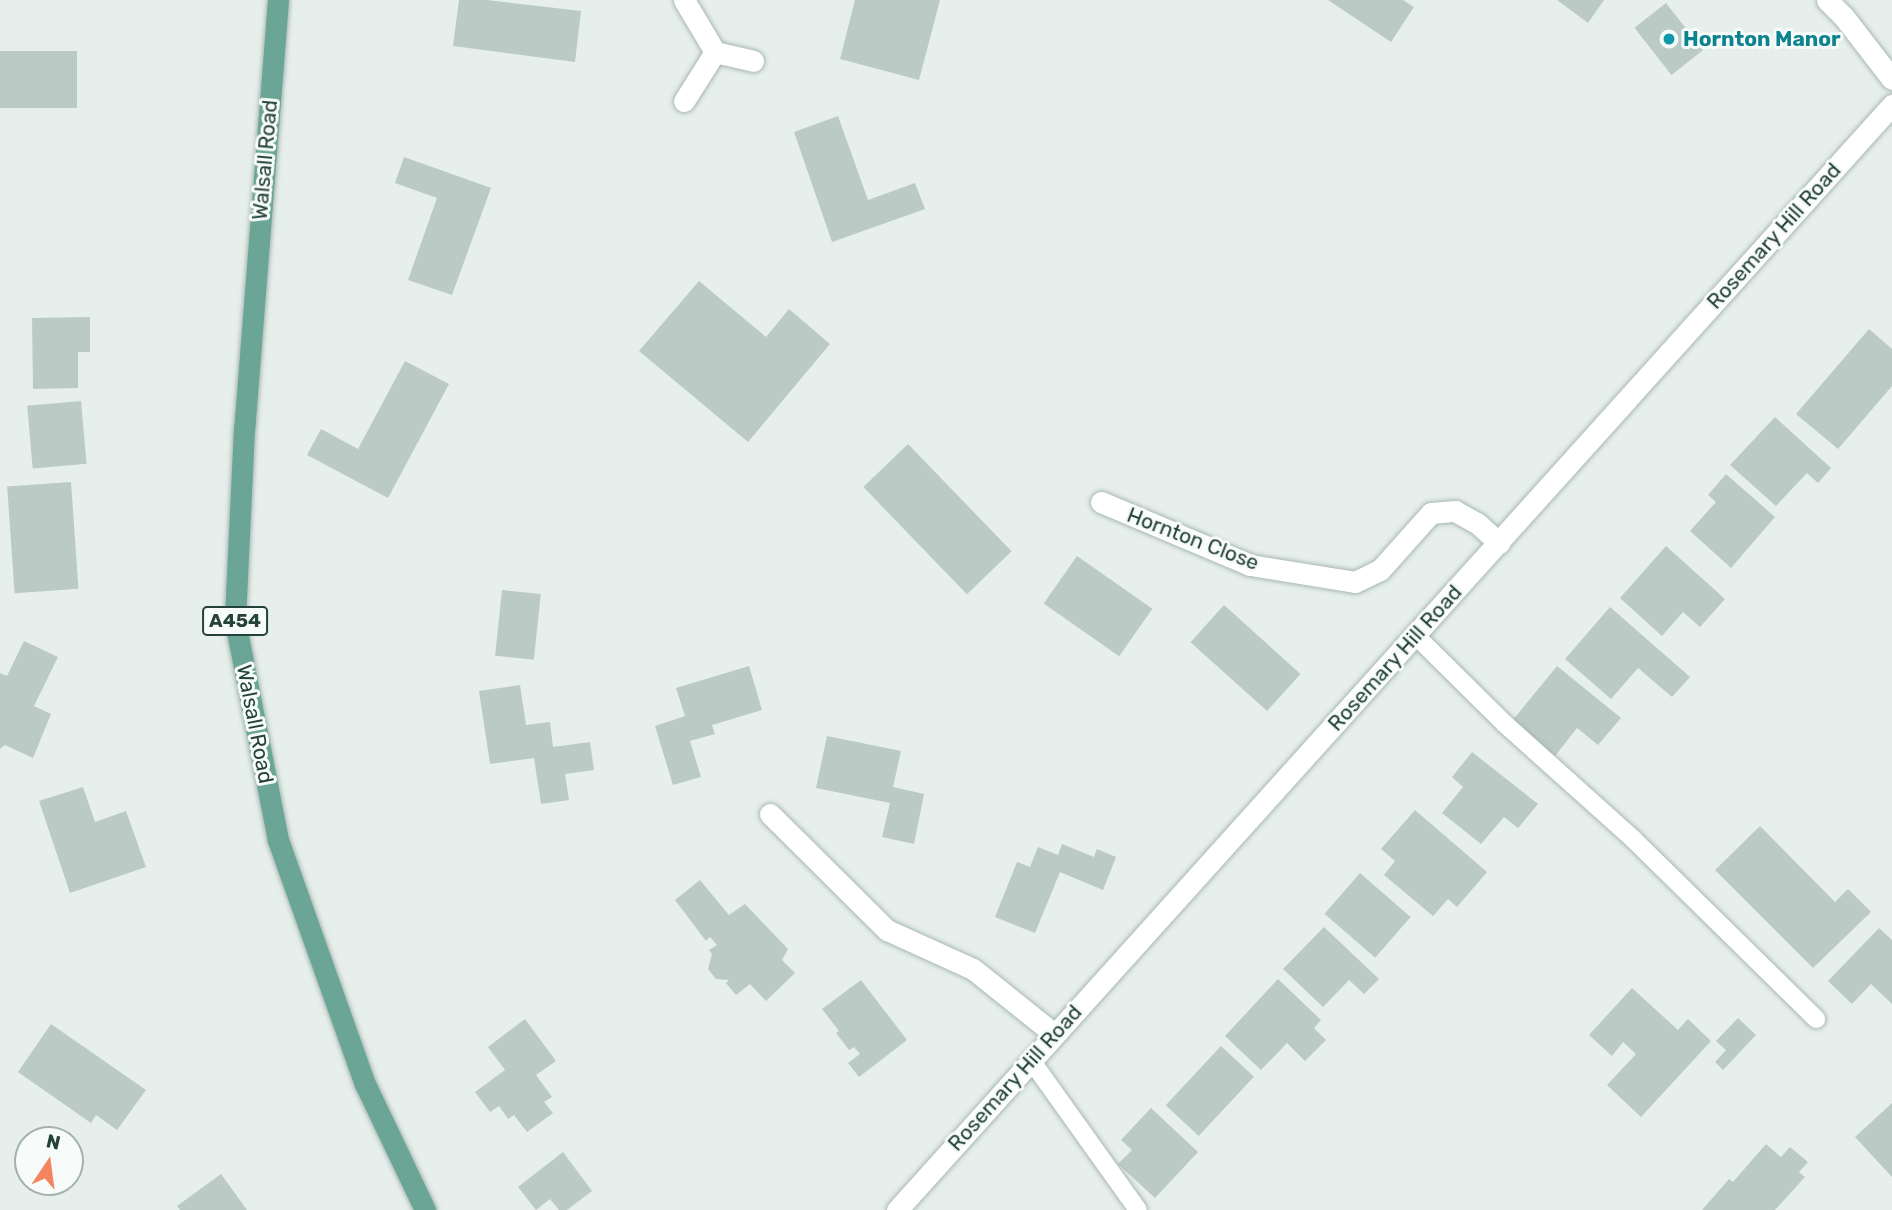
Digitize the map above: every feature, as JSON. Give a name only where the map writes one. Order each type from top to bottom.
[{"type":"main road","name":"Walsall Road","points":[[278,0],[244,428],[234,621],[278,840],[365,1084],[425,1210]]},
{"type":"main road","points":[[684,0],[715,52],[753,61]]},
{"type":"main road","points":[[1827,0],[1844,17],[1892,79]]},
{"type":"main road","points":[[684,101],[715,52]]},
{"type":"main road","name":"Rosemary Hill Road","points":[[897,1210],[1892,105]]},
{"type":"main road","name":"Hornton Close","points":[[1101,502],[1250,565],[1355,582],[1380,570],[1431,513],[1455,511],[1477,523],[1499,543]]},
{"type":"main road","points":[[770,814],[887,930],[973,969],[1054,1034]]},
{"type":"lane","points":[[1415,635],[1506,724],[1633,839],[1816,1019]]},
{"type":"lane","points":[[1031,1060],[1138,1210]]},
{"type":"building","points":[[459,0],[487,0],[581,11],[575,62],[453,46]]},
{"type":"building","points":[[855,0],[940,0],[919,80],[840,59]]},
{"type":"building","points":[[1328,0],[1403,0],[1414,7],[1391,42]]},
{"type":"building","points":[[1557,0],[1604,0],[1588,23]]},
{"type":"building","name":"Hornton Manor","points":[[1666,3],[1703,50],[1671,75],[1634,28]]},
{"type":"building","points":[[0,51],[77,51],[77,108],[0,108]]},
{"type":"building","points":[[838,116],[868,200],[915,183],[925,209],[832,242],[794,132]]},
{"type":"building","points":[[404,157],[491,188],[452,295],[408,280],[437,198],[395,183]]},
{"type":"building","points":[[699,281],[766,337],[789,309],[830,344],[748,442],[639,351]]},
{"type":"building","points":[[90,317],[90,352],[78,352],[78,388],[33,389],[32,318]]},
{"type":"building","points":[[1869,329],[1892,349],[1892,386],[1838,449],[1796,414]]},
{"type":"building","points":[[405,361],[449,384],[388,498],[307,455],[321,429],[358,449]]},
{"type":"building","points":[[81,401],[86,464],[33,468],[27,406]]},
{"type":"building","points":[[1775,417],[1831,468],[1818,483],[1807,473],[1776,506],[1730,465]]},
{"type":"building","points":[[908,444],[1012,551],[967,594],[863,487]]},
{"type":"building","points":[[1726,474],[1775,517],[1731,568],[1690,531],[1716,502],[1708,495]]},
{"type":"building","points":[[71,482],[78,589],[15,593],[7,486]]},
{"type":"building","points":[[1666,546],[1725,599],[1700,627],[1683,612],[1662,636],[1620,598]]},
{"type":"building","points":[[1077,556],[1152,609],[1119,656],[1044,604]]},
{"type":"building","points":[[502,590],[541,594],[534,660],[495,656]]},
{"type":"building","points":[[1224,605],[1301,674],[1267,711],[1191,642]]},
{"type":"building","points":[[1610,607],[1690,677],[1672,697],[1638,668],[1611,699],[1565,659]]},
{"type":"building","points":[[24,641],[58,657],[34,706],[51,714],[33,758],[5,745],[0,749],[0,673],[7,676]]},
{"type":"building","points":[[749,666],[762,710],[712,725],[715,734],[690,741],[701,777],[673,785],[655,726],[685,716],[676,688]]},
{"type":"building","points":[[1557,666],[1621,718],[1598,745],[1577,728],[1555,756],[1512,721]]},
{"type":"building","points":[[520,685],[526,725],[550,722],[553,747],[590,742],[594,770],[565,774],[569,800],[541,804],[534,758],[490,764],[479,691]]},
{"type":"building","points":[[827,736],[901,751],[893,787],[924,794],[914,844],[882,837],[890,803],[816,788]]},
{"type":"building","points":[[1472,752],[1538,804],[1518,828],[1504,817],[1481,844],[1442,813],[1463,787],[1452,777]]},
{"type":"building","points":[[83,787],[95,822],[126,811],[146,867],[70,893],[39,801]]},
{"type":"building","points":[[1415,810],[1487,872],[1457,907],[1448,899],[1433,916],[1384,875],[1395,861],[1381,849]]},
{"type":"building","points":[[1760,826],[1835,902],[1848,889],[1871,912],[1813,968],[1715,870]]},
{"type":"building","points":[[1062,844],[1094,857],[1097,849],[1116,857],[1103,890],[1060,872],[1035,933],[995,917],[1017,862],[1030,867],[1038,847],[1058,855]]},
{"type":"building","points":[[1360,873],[1411,917],[1375,958],[1325,914]]},
{"type":"building","points":[[700,880],[729,915],[745,904],[788,949],[782,960],[795,973],[766,1001],[750,984],[736,995],[726,983],[729,980],[716,979],[708,969],[712,954],[709,950],[717,945],[710,937],[706,941],[675,900]]},
{"type":"building","points":[[1324,927],[1379,979],[1364,994],[1349,980],[1323,1007],[1283,969]]},
{"type":"building","points":[[1879,928],[1892,940],[1892,1004],[1871,984],[1852,1004],[1828,981]]},
{"type":"building","points":[[1278,979],[1321,1020],[1314,1028],[1326,1040],[1305,1061],[1287,1043],[1261,1070],[1225,1036]]},
{"type":"building","points":[[861,980],[907,1040],[859,1077],[848,1063],[860,1054],[854,1047],[849,1050],[822,1009]]},
{"type":"building","points":[[1632,988],[1678,1030],[1688,1019],[1711,1041],[1641,1117],[1607,1085],[1636,1054],[1623,1042],[1612,1056],[1589,1035]]},
{"type":"building","points":[[1738,1018],[1756,1035],[1723,1070],[1715,1062],[1726,1050],[1716,1041]]},
{"type":"building","points":[[525,1019],[556,1061],[536,1075],[552,1097],[544,1102],[553,1113],[527,1132],[514,1115],[508,1119],[499,1106],[490,1112],[475,1092],[505,1070],[488,1047]]},
{"type":"building","points":[[51,1024],[146,1090],[117,1130],[96,1115],[91,1123],[18,1072]]},
{"type":"building","points":[[1221,1046],[1254,1077],[1199,1136],[1166,1105]]},
{"type":"building","points":[[1892,1103],[1892,1177],[1855,1137]]},
{"type":"building","points":[[1151,1108],[1198,1152],[1155,1198],[1118,1164],[1132,1150],[1121,1140]]},
{"type":"building","points":[[1766,1144],[1781,1157],[1790,1147],[1808,1162],[1799,1172],[1805,1177],[1775,1210],[1702,1210],[1729,1179],[1733,1182]]},
{"type":"building","points":[[563,1152],[592,1191],[567,1210],[559,1210],[550,1199],[536,1210],[518,1187]]},
{"type":"building","points":[[221,1174],[247,1210],[180,1210],[177,1206]]},
{"type":"place","name":"Hornton Manor","points":[[1669,39]]}]
